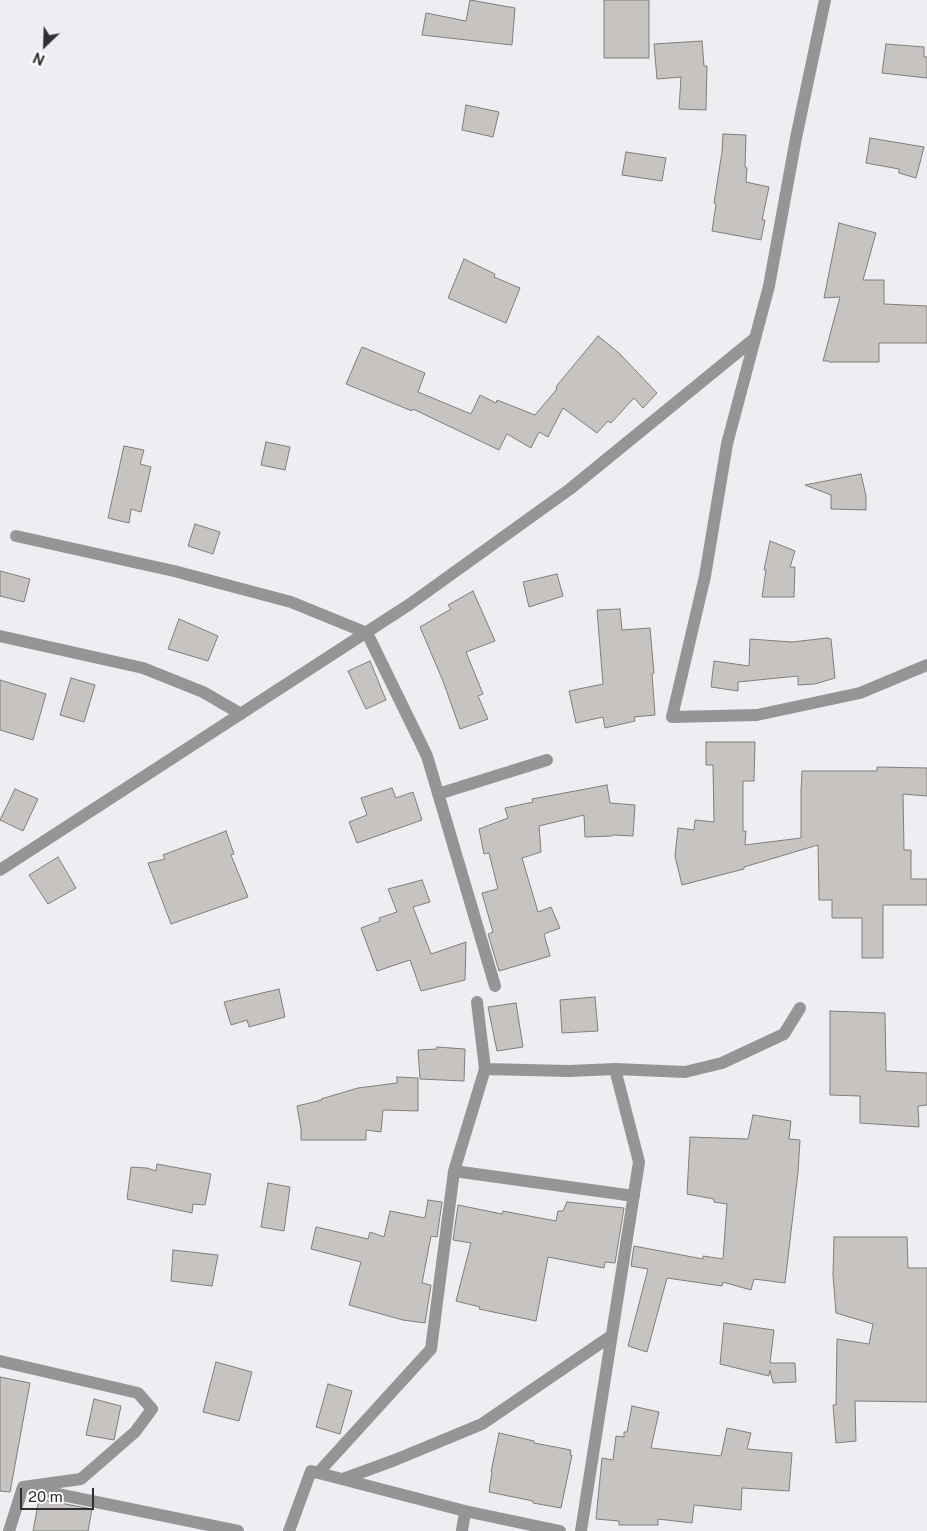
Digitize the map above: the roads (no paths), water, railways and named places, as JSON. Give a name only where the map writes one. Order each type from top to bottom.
[{"type":"street","points":[[825,0],[796,138],[769,286],[727,444],[705,576],[672,717],[757,715],[860,693],[927,665]]},
{"type":"street","points":[[0,870],[410,604],[570,489],[754,339]]},
{"type":"street","points":[[16,536],[174,571],[291,602],[367,633],[427,756],[495,986]]},
{"type":"street","points":[[0,636],[143,668],[203,692],[241,714]]},
{"type":"street","points":[[438,794],[547,760]]},
{"type":"street","points":[[318,1473],[431,1349],[454,1171],[485,1069],[477,1002]]},
{"type":"street","points":[[485,1069],[569,1071],[615,1069],[685,1072],[722,1063],[784,1034],[800,1008]]},
{"type":"street","points":[[581,1531],[639,1162],[615,1069]]},
{"type":"street","points":[[454,1171],[634,1196]]},
{"type":"street","points":[[343,1479],[482,1424],[611,1336]]},
{"type":"street","points":[[0,1361],[138,1393],[152,1409],[135,1432],[81,1479],[23,1487]]},
{"type":"street","points":[[289,1531],[310,1471],[465,1511],[560,1531]]},
{"type":"street","points":[[9,1531],[23,1487]]},
{"type":"street","points":[[23,1487],[238,1531]]},
{"type":"street","points":[[462,1531],[465,1511]]}]
